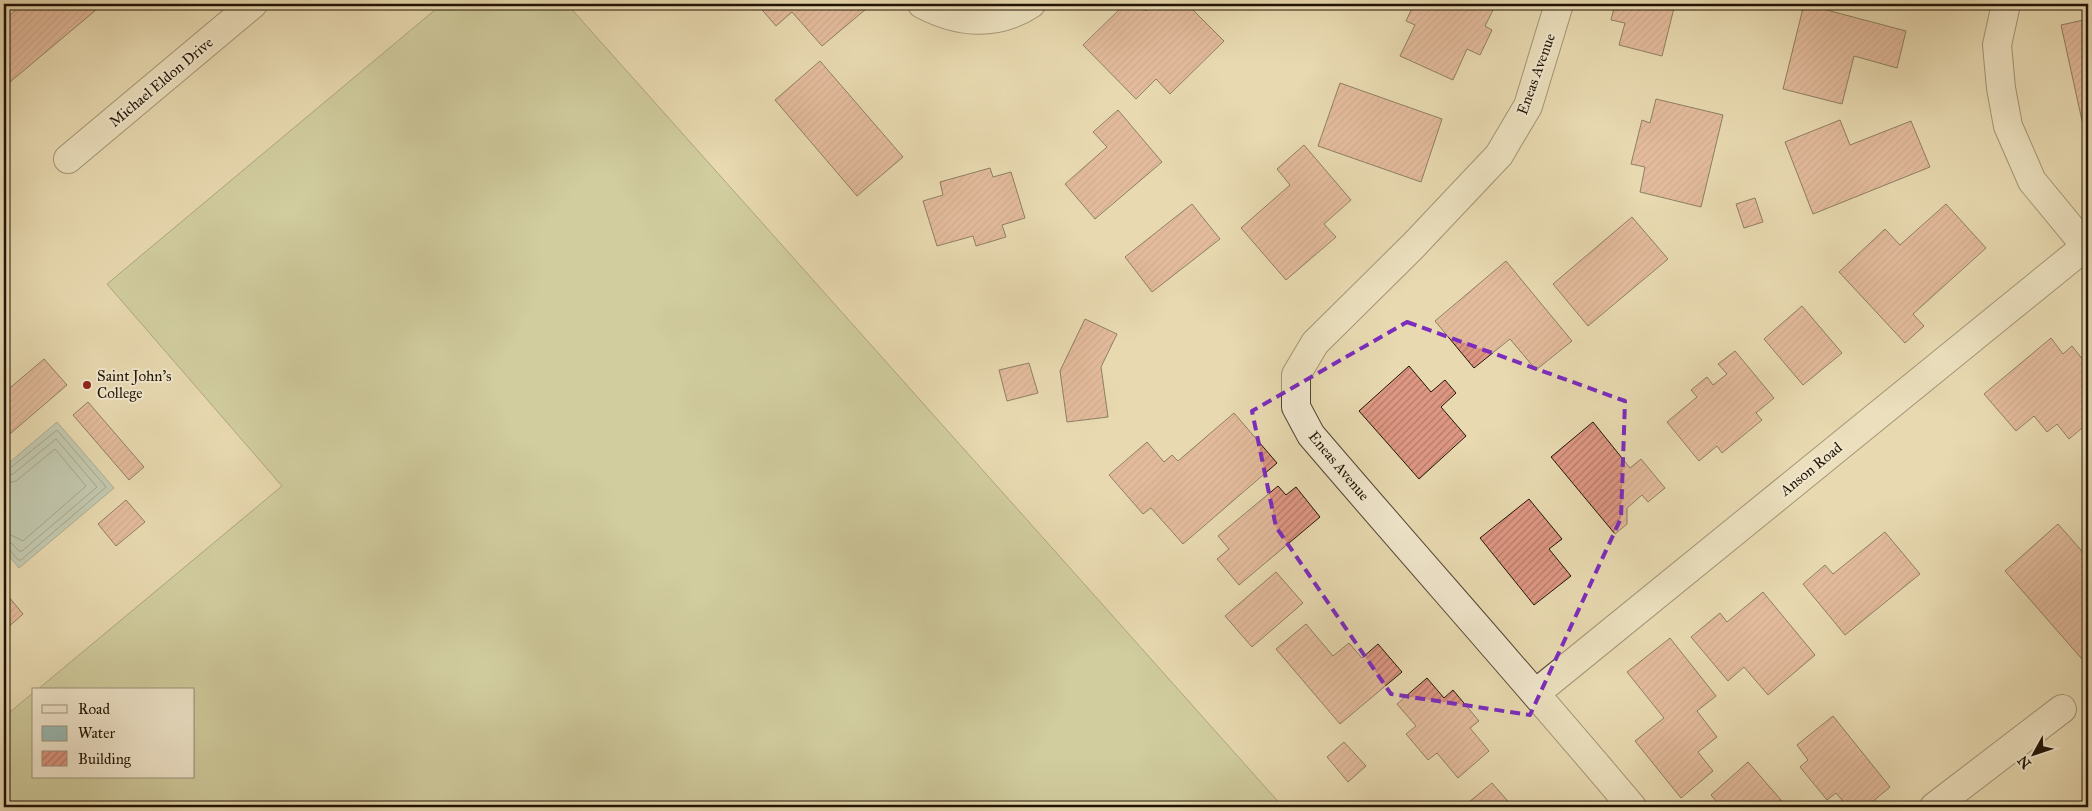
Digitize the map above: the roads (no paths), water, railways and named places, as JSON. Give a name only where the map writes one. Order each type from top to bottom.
[{"type":"street","name":"Michael Eldon Drive","points":[[68,159],[253,4]]},
{"type":"street","points":[[922,4],[941,14],[968,20],[992,19],[1021,10],[1031,4]]},
{"type":"street","name":"Eneas Avenue","points":[[1560,4],[1528,106],[1499,154],[1434,225],[1315,343],[1296,375],[1296,407],[1311,435],[1439,585],[1536,693],[1632,807]]},
{"type":"street","points":[[2006,4],[1997,45],[2001,88],[2008,126],[2032,181],[2087,247]]},
{"type":"street","name":"Anson Road","points":[[1536,693],[2087,247]]},
{"type":"street","points":[[1934,807],[2062,709]]},
{"type":"water","points":[[57,422],[114,488],[19,568],[4,550],[4,467]]},
{"type":"place","name":"Saint John's College","points":[[87,385]]}]
